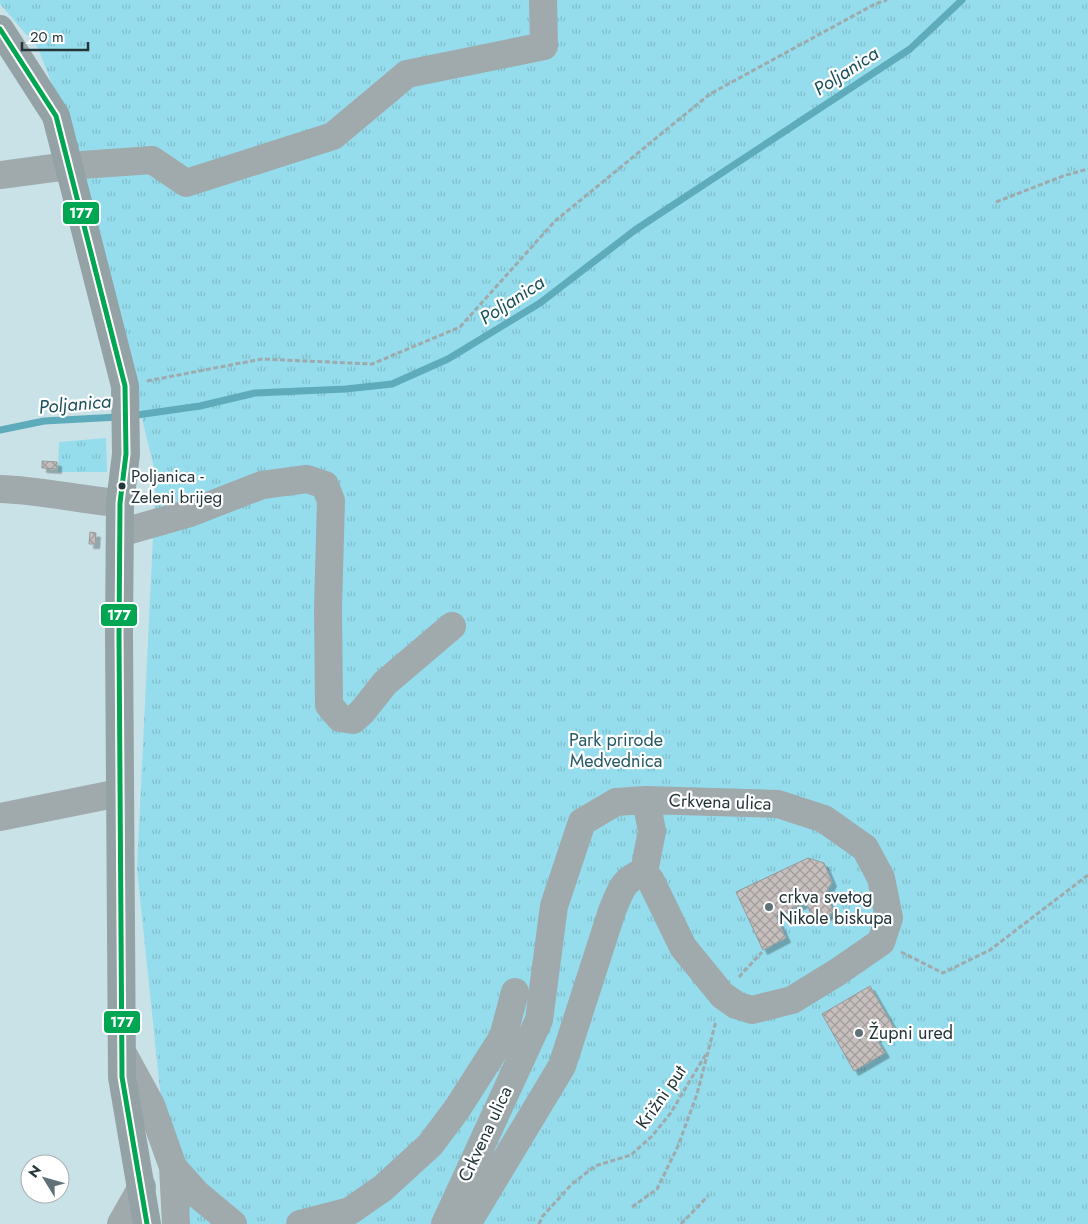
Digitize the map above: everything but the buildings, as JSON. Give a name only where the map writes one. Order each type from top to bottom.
[{"type":"main road","points":[[0,30],[56,116],[125,393],[126,454],[120,503],[119,793],[122,1077],[147,1224]]},
{"type":"street","points":[[0,175],[68,166],[152,160],[186,183],[333,136],[407,74],[544,46],[543,0]]},
{"type":"street","points":[[120,533],[190,513],[262,485],[307,479],[325,485],[331,501],[328,608],[329,705],[340,718],[353,720],[362,712],[385,683],[452,626]]},
{"type":"street","points":[[0,489],[120,503]]},
{"type":"street","points":[[0,817],[119,793]]},
{"type":"street","name":"Crkvena ulica","points":[[467,1224],[562,1066],[622,887],[631,876],[644,872],[652,831],[646,800]]},
{"type":"street","name":"Crkvena ulica","points":[[444,1224],[539,1020],[554,906],[582,822],[616,802],[646,800],[778,804],[824,819],[865,848],[881,878],[890,918],[881,942]]},
{"type":"street","points":[[644,872],[651,881],[683,947],[722,995],[736,1005],[752,1010],[792,1000],[881,942]]},
{"type":"street","points":[[300,1224],[350,1212],[383,1188],[430,1145],[458,1109],[503,1037],[514,992]]},
{"type":"street","points":[[122,1052],[151,1105],[172,1167],[176,1224]]},
{"type":"street","points":[[172,1167],[197,1194],[233,1224]]},
{"type":"street","points":[[121,1224],[142,1187]]},
{"type":"path","points":[[125,393],[262,359],[372,364],[460,327],[555,221],[710,94],[880,0]]},
{"type":"path","points":[[875,4],[887,0]]},
{"type":"path","points":[[996,202],[1063,176],[1088,169]]},
{"type":"path","points":[[881,942],[943,973],[990,950],[1088,875]]},
{"type":"path","points":[[632,1207],[657,1189],[678,1146],[697,1094],[722,995],[762,952]]},
{"type":"path","name":"Križni put","points":[[539,1224],[542,1217],[572,1185],[595,1166],[631,1155],[652,1136],[670,1114],[708,1052]]},
{"type":"path","points":[[681,1224],[708,1196]]},
{"type":"green space","name":"Park prirode Medvednica","points":[[0,0],[1088,0],[1088,1224],[174,1224],[137,869],[156,475],[72,136],[38,48],[0,4]]},
{"type":"green space","points":[[106,438],[107,472],[58,472],[59,442]]},
{"type":"waterway","name":"Poljanica","points":[[130,416],[200,406],[255,393],[346,389],[392,384],[448,359],[540,303],[635,230],[910,49],[962,0]]},
{"type":"waterway","name":"Poljanica","points":[[0,430],[44,421],[119,417]]},
{"type":"transit line","name":"177","points":[[0,29],[56,116],[125,386],[126,454],[120,503],[119,635],[122,1077],[147,1224]]},
{"type":"place","name":"Poljanica - Zeleni brijeg","points":[[122,486]]},
{"type":"place","name":"crkva svetog Nikole biskupa","points":[[769,907]]},
{"type":"place","name":"Župni ured","points":[[859,1033]]}]
